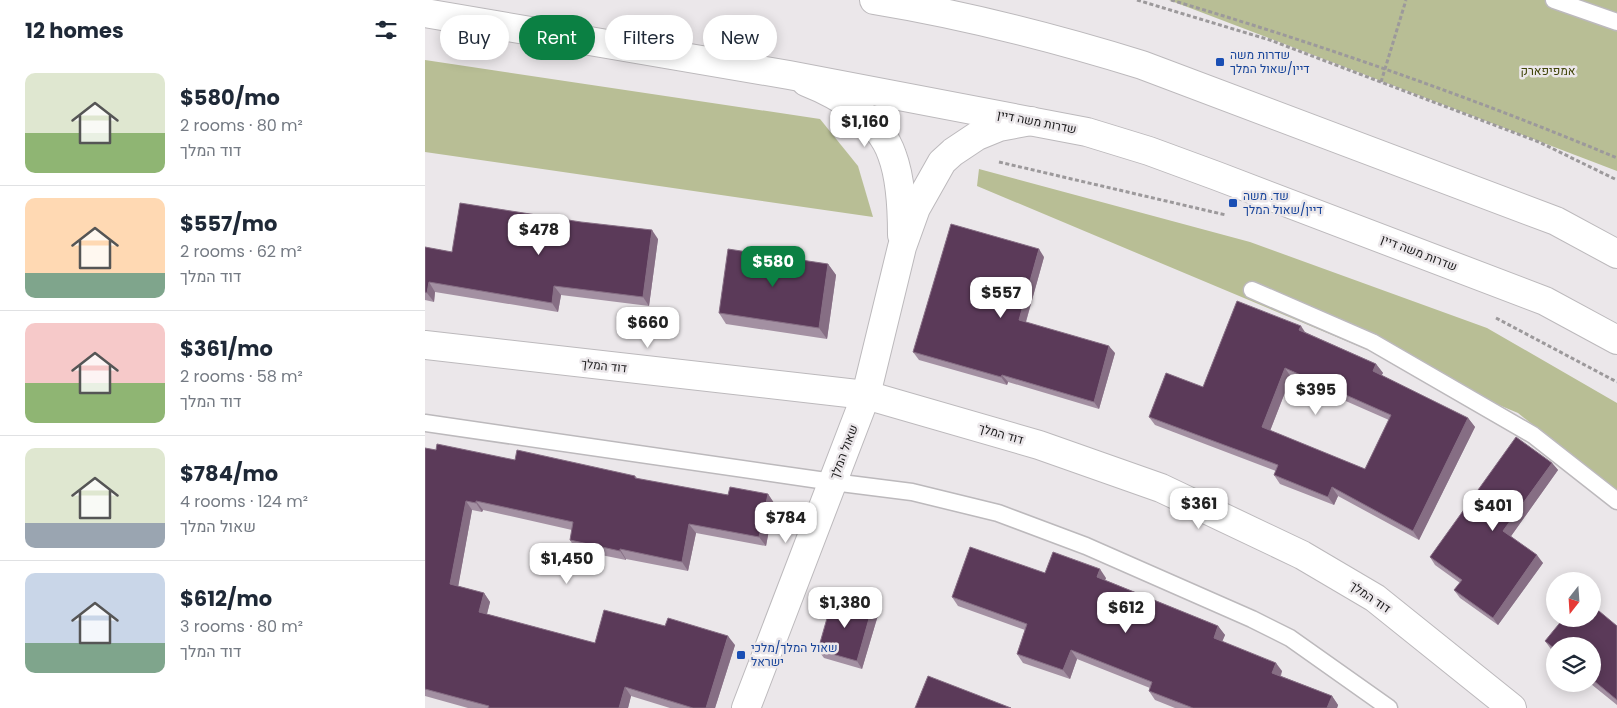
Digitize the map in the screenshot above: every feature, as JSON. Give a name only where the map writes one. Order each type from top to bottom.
[{"type":"street","points":[[874,0],[1003,27],[1077,45],[1142,65],[1556,221],[1617,254]]},
{"type":"street","name":"שדרות משה דיין","points":[[425,13],[789,74],[1096,135],[1149,151],[1217,176],[1545,301],[1617,340]]},
{"type":"street","name":"שאול המלך","points":[[789,74],[820,88],[846,103],[868,119],[884,137],[893,154],[902,208],[902,247]]},
{"type":"street","name":"שאול המלך","points":[[746,708],[866,395],[902,247],[916,208],[942,162],[953,152],[977,136],[999,127],[1031,121]]},
{"type":"street","name":"דוד המלך","points":[[425,345],[866,395],[1039,445],[1161,488],[1293,550],[1375,598],[1511,708]]},
{"type":"lane","points":[[1554,0],[1617,22]]},
{"type":"lane","points":[[1252,290],[1372,342],[1533,435],[1617,501]]},
{"type":"lane","points":[[425,423],[912,492],[998,513],[1086,546],[1252,619],[1290,638],[1389,708]]},
{"type":"path","points":[[1137,0],[1269,40],[1539,142],[1617,180]]},
{"type":"path","points":[[1171,0],[1270,29],[1541,126],[1617,158]]},
{"type":"path","points":[[1381,82],[1407,0]]},
{"type":"path","points":[[997,162],[1227,215]]},
{"type":"path","points":[[1495,318],[1617,382]]},
{"type":"green space","name":"אמפיפארק","points":[[1169,0],[1617,0],[1617,171]]},
{"type":"green space","points":[[425,60],[820,119],[858,166],[873,217],[425,152]]},
{"type":"green space","points":[[979,169],[1250,242],[1487,328],[1617,403],[1617,492],[1518,413],[977,186]]},
{"type":"building","points":[[460,203],[581,222],[652,230],[643,297],[554,286],[552,303],[429,282],[427,293],[425,292],[425,247],[452,252]]},
{"type":"building","points":[[951,224],[1039,249],[1019,320],[1109,346],[1094,402],[1002,375],[1001,377],[913,352]]},
{"type":"building","points":[[728,249],[828,264],[819,328],[719,313]]},
{"type":"building","points":[[1237,301],[1301,326],[1299,330],[1376,364],[1373,371],[1468,418],[1413,531],[1332,487],[1328,497],[1274,475],[1278,465],[1149,417],[1166,373],[1203,387]],"holes":[[[1285,368],[1391,415],[1365,469],[1262,427]]]},
{"type":"building","points":[[1516,437],[1552,463],[1503,531],[1537,555],[1493,618],[1454,590],[1462,580],[1430,557]]},
{"type":"building","points":[[437,444],[515,460],[517,450],[635,476],[635,478],[728,495],[730,487],[768,494],[759,537],[689,524],[682,562],[570,540],[573,522],[476,501],[476,503],[466,501],[450,584],[484,593],[479,612],[595,643],[604,610],[665,626],[668,618],[728,636],[706,708],[693,708],[625,687],[619,708],[488,708],[489,706],[425,689],[425,448],[436,450]]},
{"type":"building","points":[[970,547],[1045,573],[1053,552],[1100,569],[1097,577],[1218,626],[1214,638],[1276,663],[1272,673],[1332,696],[1327,708],[1193,708],[1149,691],[1152,682],[1071,650],[1063,670],[1017,654],[1027,624],[952,597]]},
{"type":"building","points":[[833,597],[872,608],[857,661],[818,650]]},
{"type":"building","points":[[1601,613],[1617,626],[1617,700],[1601,687],[1601,637],[1548,637],[1556,628],[1601,628]]},
{"type":"building","points":[[928,676],[1011,708],[915,708]]},
{"type":"place","name":"שדרות משה דיין/שאול המלך","points":[[1220,62]]},
{"type":"place","name":"שד. משה דיין/שאול המלך","points":[[1233,203]]},
{"type":"place","name":"שאול המלך/מלכי ישראל","points":[[741,655]]}]
